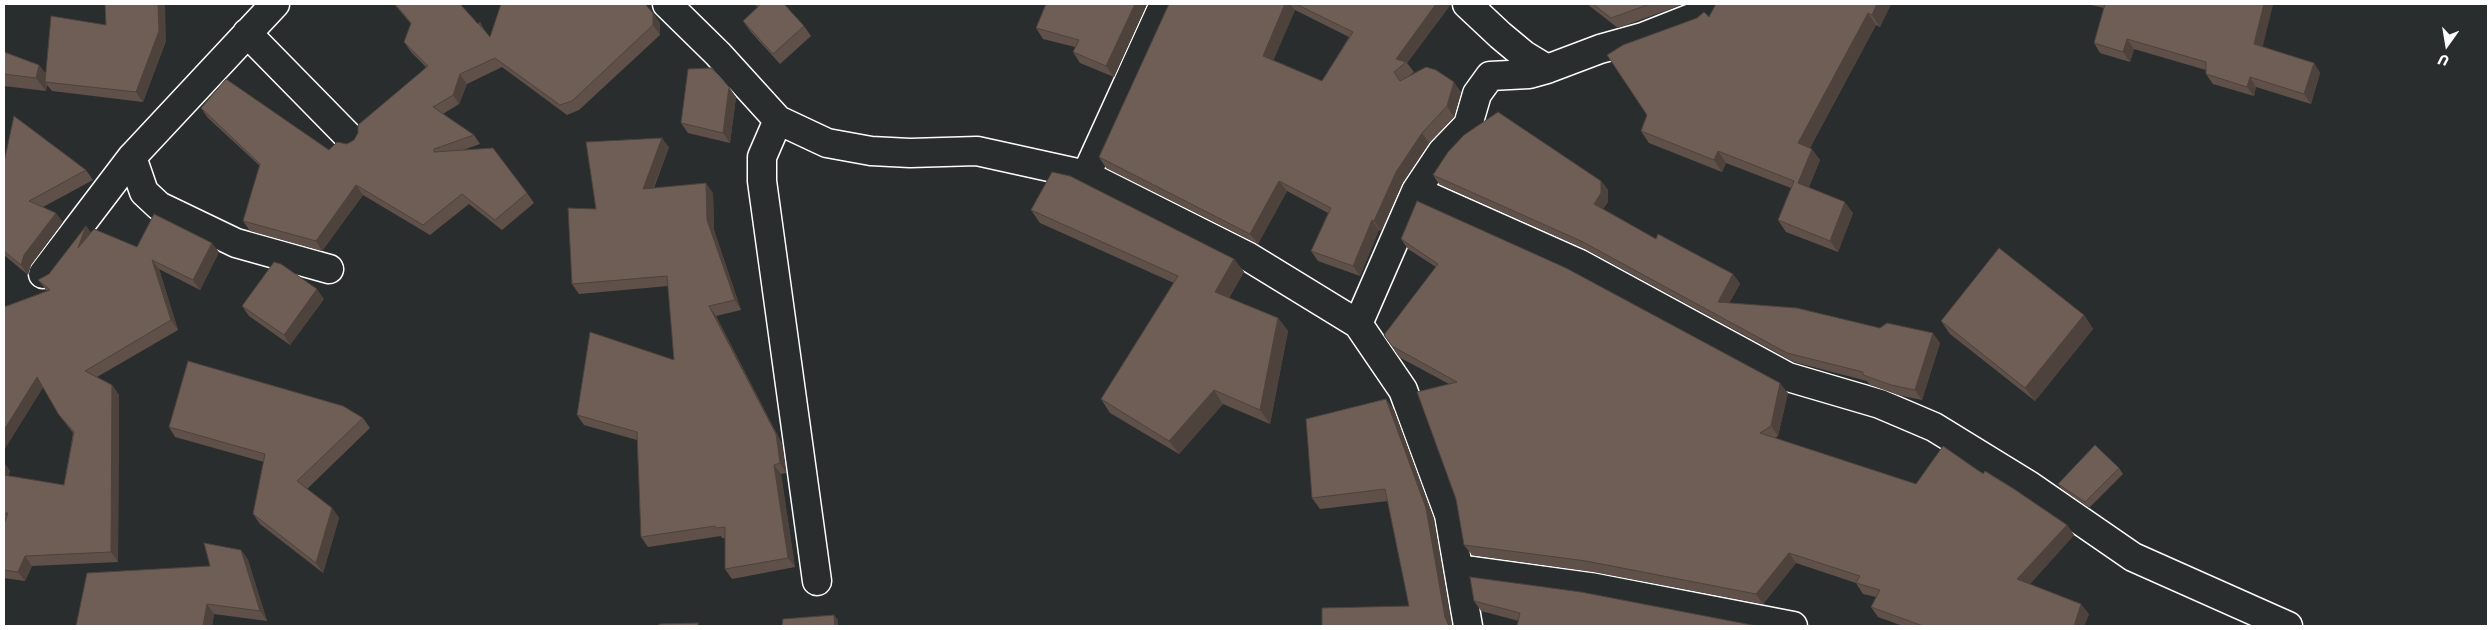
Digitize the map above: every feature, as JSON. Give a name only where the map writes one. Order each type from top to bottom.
[{"type":"street","points":[[43,274],[132,157],[275,4]]},
{"type":"street","points":[[667,4],[718,54],[778,120],[827,143],[871,151],[910,153],[977,151],[1086,175],[1247,256],[1358,324],[1403,390],[1449,515],[1468,626]]},
{"type":"street","points":[[1086,175],[1164,4]]},
{"type":"street","points":[[1467,4],[1512,45],[1547,69]]},
{"type":"street","points":[[1358,324],[1416,192],[1442,152],[1468,125],[1477,94],[1490,76],[1529,74],[1547,69],[1699,15],[1711,4]]},
{"type":"street","points":[[248,34],[350,138]]},
{"type":"street","points":[[778,120],[762,157],[762,181],[818,581]]},
{"type":"street","points":[[132,157],[144,192],[159,206],[236,242],[329,269]]},
{"type":"street","points":[[1416,192],[1580,264],[1788,376],[1880,404],[1934,427],[2030,486],[2133,558],[2288,626]]},
{"type":"street","points":[[1459,569],[1591,587],[1793,626]]},
{"type":"building","points":[[105,4],[158,4],[159,31],[136,92],[45,82],[51,16],[106,25]]},
{"type":"building","points":[[395,4],[460,4],[478,24],[480,22],[479,24],[490,37],[501,4],[645,4],[653,13],[653,25],[572,101],[560,105],[495,58],[460,74],[453,95],[433,107],[474,135],[434,149],[434,152],[493,148],[527,193],[495,220],[462,194],[423,225],[356,185],[316,241],[243,221],[260,164],[201,108],[226,79],[329,150],[337,142],[347,144],[354,140],[358,133],[358,125],[428,66],[404,42],[411,23]]},
{"type":"building","points":[[761,4],[784,4],[804,26],[773,54],[743,21]]},
{"type":"building","points":[[1046,4],[1135,4],[1106,66],[1073,52],[1079,40],[1036,28]]},
{"type":"building","points":[[1169,4],[1285,4],[1263,56],[1322,81],[1353,32],[1296,4],[1436,4],[1396,59],[1406,62],[1394,72],[1400,81],[1426,67],[1436,70],[1454,82],[1447,106],[1422,133],[1396,172],[1374,221],[1372,220],[1353,266],[1311,251],[1331,208],[1279,181],[1250,234],[1099,157]]},
{"type":"building","points":[[1593,4],[1650,4],[1611,18]]},
{"type":"building","points":[[1716,4],[1877,4],[1872,15],[1868,13],[1798,143],[1812,149],[1798,183],[1845,202],[1830,241],[1778,220],[1794,181],[1718,151],[1714,160],[1641,131],[1647,115],[1607,55],[1623,45],[1697,18],[1704,12],[1709,17]]},
{"type":"building","points":[[2105,4],[2264,4],[2254,44],[2314,63],[2304,94],[2250,77],[2247,87],[2206,74],[2206,62],[2127,39],[2123,52],[2094,43]]},
{"type":"building","points":[[4,52],[39,65],[36,78],[4,74]]},
{"type":"building","points":[[711,68],[729,87],[723,133],[681,123],[688,69]]},
{"type":"building","points":[[1498,112],[1601,181],[1601,193],[1594,204],[1656,239],[1658,234],[1733,274],[1718,302],[1797,308],[1880,328],[1887,323],[1933,333],[1915,390],[1891,385],[1863,375],[1863,372],[1787,353],[1581,241],[1433,175],[1448,152],[1464,135]]},
{"type":"building","points":[[14,116],[86,170],[29,201],[56,213],[24,255],[21,265],[4,251],[4,162]]},
{"type":"building","points":[[662,138],[643,189],[706,183],[707,220],[735,300],[709,306],[776,434],[780,463],[774,465],[788,558],[725,569],[725,527],[716,528],[715,526],[641,537],[637,432],[577,415],[590,332],[674,360],[667,276],[572,284],[568,208],[596,209],[586,142]]},
{"type":"building","points":[[1052,172],[1070,176],[1234,259],[1215,292],[1278,318],[1260,410],[1214,390],[1169,441],[1101,399],[1178,276],[1031,210]]},
{"type":"building","points":[[1417,201],[1566,268],[1780,383],[1771,426],[1760,433],[1916,484],[1943,446],[1983,474],[1985,471],[2014,489],[2067,525],[2017,579],[2081,604],[2074,626],[1923,626],[1871,607],[1880,590],[1856,583],[1860,576],[1789,553],[1756,594],[1586,561],[1464,545],[1456,499],[1417,392],[1457,382],[1392,346],[1384,335],[1438,264],[1401,239]]},
{"type":"building","points":[[154,214],[212,243],[193,280],[152,260],[171,320],[85,371],[112,385],[111,552],[25,556],[18,572],[4,570],[4,524],[8,513],[4,513],[4,475],[64,485],[74,432],[59,415],[37,377],[4,430],[4,307],[50,290],[38,280],[49,274],[86,226],[78,248],[94,229],[137,247]]},
{"type":"building","points":[[1999,248],[2084,315],[2025,388],[1941,321]]},
{"type":"building","points":[[274,262],[281,264],[317,289],[284,335],[242,306]]},
{"type":"building","points":[[188,361],[343,406],[363,418],[297,481],[332,508],[316,563],[253,514],[265,454],[169,427]]},
{"type":"building","points":[[1386,399],[1426,508],[1445,617],[1450,626],[1322,626],[1322,608],[1409,606],[1385,489],[1312,498],[1306,419]]},
{"type":"building","points":[[2095,445],[2119,468],[2085,502],[2058,484]]},
{"type":"building","points":[[204,543],[241,550],[260,611],[207,604],[203,626],[76,626],[87,573],[210,566]]},
{"type":"building","points":[[1470,577],[1581,592],[1757,626],[1517,626],[1520,613],[1474,601]]},
{"type":"building","points":[[834,615],[835,626],[782,626],[783,619]]},
{"type":"building","points":[[698,623],[698,626],[659,626],[659,624]]}]
